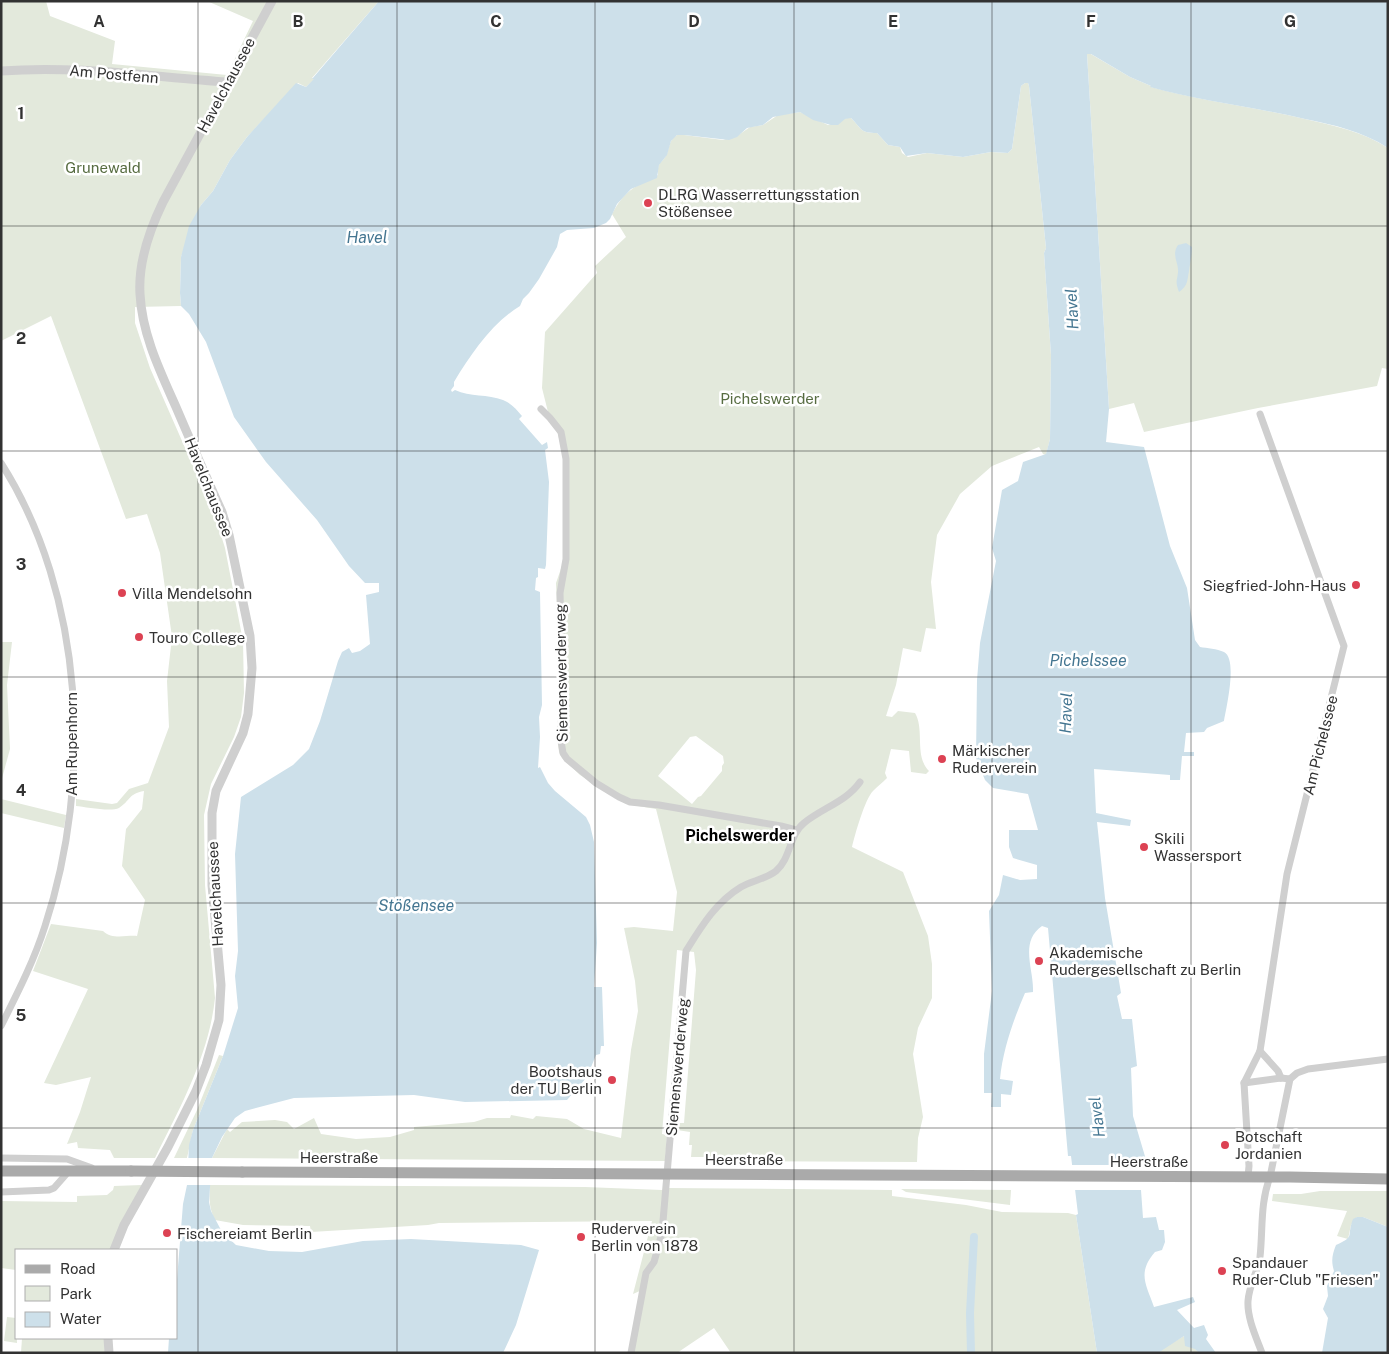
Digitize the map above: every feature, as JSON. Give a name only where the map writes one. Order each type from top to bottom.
[{"type":"main road","name":"Heerstraße","points":[[1,1171],[1388,1179]]},
{"type":"street","name":"Havelchaussee","points":[[114,1249],[124,1226],[168,1147],[196,1091],[214,1042],[221,1004],[221,985],[212,885],[212,813],[216,792],[243,733],[248,714],[252,668],[250,636],[230,535],[222,512],[158,366],[146,332],[140,294],[141,270],[153,223],[272,1]]},
{"type":"street","name":"Am Postfenn","points":[[1,71],[82,70],[227,82]]},
{"type":"street","name":"Siemenswerderweg","points":[[541,409],[561,432],[566,459],[566,559],[560,593],[563,704],[560,735],[563,753],[567,759],[596,783],[619,798],[630,802],[669,807],[796,830],[786,856],[775,872],[742,887],[720,904],[702,925],[686,951],[659,1248],[654,1262],[646,1273],[631,1353]]},
{"type":"street","name":"Am Pichelssee","points":[[1244,1083],[1260,1051],[1287,874],[1344,646],[1260,414]]},
{"type":"street","name":"Am Rupenhorn","points":[[1,463],[24,503],[39,538],[59,602],[70,665],[74,761],[69,821],[50,912],[28,969],[1,1026]]},
{"type":"street","points":[[796,830],[813,816],[845,797],[860,782]]},
{"type":"street","points":[[1260,1051],[1278,1071],[1281,1078]]},
{"type":"street","points":[[1262,1353],[1249,1312],[1248,1302],[1250,1286],[1260,1258],[1264,1196],[1270,1177],[1290,1079],[1297,1073],[1308,1069],[1388,1059]]},
{"type":"street","points":[[1248,1177],[1244,1083],[1281,1078],[1290,1079]]},
{"type":"street","name":"Heerstraße","points":[[1,1158],[67,1158],[99,1171]]},
{"type":"street","points":[[1,1192],[49,1190],[54,1188],[69,1171]]},
{"type":"street","points":[[108,1339],[109,1353]]},
{"type":"green space","name":"Grunewald","points":[[1,1],[46,1],[50,16],[115,41],[112,64],[227,75],[253,21],[207,1],[379,1],[312,78],[315,79],[306,87],[298,83],[247,137],[230,160],[213,191],[201,205],[181,257],[181,306],[135,307],[135,323],[150,368],[215,516],[225,548],[243,641],[244,693],[241,717],[234,737],[211,784],[204,815],[205,885],[215,998],[212,1019],[207,1040],[192,1081],[155,1158],[114,1158],[110,1150],[78,1148],[77,1142],[67,1144],[91,1077],[56,1085],[44,1083],[88,989],[33,971],[51,924],[103,931],[115,936],[137,936],[145,900],[122,866],[126,829],[142,809],[144,791],[135,794],[119,808],[115,809],[76,806],[76,799],[117,803],[129,789],[148,783],[169,727],[167,681],[172,637],[160,553],[147,514],[126,519],[51,316],[1,341]]},
{"type":"green space","points":[[1089,53],[1151,87],[1337,127],[1368,137],[1388,148],[1388,369],[1382,368],[1377,386],[1144,432],[1134,403],[1109,409],[1087,54]]},
{"type":"green space","name":"Pichelswerder","points":[[1028,83],[1029,86],[1046,248],[1044,253],[1051,355],[1050,439],[1046,455],[1043,454],[1039,447],[992,466],[960,494],[937,535],[931,582],[936,629],[926,628],[921,652],[903,648],[896,685],[886,716],[892,717],[898,711],[915,713],[918,720],[922,758],[929,771],[926,774],[911,772],[909,751],[891,749],[885,773],[887,778],[870,795],[852,847],[903,872],[928,936],[932,964],[932,998],[918,1028],[913,1054],[923,1117],[918,1138],[917,1162],[727,1161],[716,1157],[691,1157],[692,1145],[689,1145],[690,1132],[677,1130],[678,1123],[684,1123],[696,970],[694,952],[677,950],[662,1134],[667,1135],[665,1161],[212,1158],[227,1129],[230,1132],[242,1122],[275,1120],[287,1122],[294,1129],[314,1118],[321,1134],[356,1139],[390,1137],[414,1130],[414,1127],[474,1122],[487,1118],[510,1118],[511,1115],[533,1119],[536,1116],[567,1119],[584,1129],[621,1138],[631,1050],[638,1011],[635,981],[624,928],[634,927],[673,931],[677,892],[656,809],[626,804],[580,775],[562,758],[559,752],[557,733],[561,706],[556,583],[564,560],[564,460],[558,434],[548,412],[542,388],[545,332],[597,273],[595,266],[626,237],[612,214],[626,194],[658,175],[659,164],[665,156],[671,141],[677,135],[723,140],[740,134],[750,127],[763,125],[778,115],[800,112],[828,125],[851,118],[864,131],[877,133],[888,145],[900,147],[902,153],[908,157],[927,153],[963,157],[991,152],[1008,153],[1012,149],[1021,86]],"holes":[[[696,736],[723,756],[722,771],[692,804],[658,776],[690,737]]]},
{"type":"green space","points":[[1,642],[12,642],[7,685],[10,749],[1,782]]},
{"type":"green space","points":[[1,799],[66,815],[64,828],[1,813]]},
{"type":"green space","points":[[219,1055],[223,1056],[193,1130],[187,1158],[174,1158],[197,1110]]},
{"type":"green space","points":[[142,1185],[110,1249],[15,1249],[15,1270],[1,1268],[1,1201],[77,1202],[77,1196],[107,1195],[113,1190],[114,1186]]},
{"type":"green space","points":[[210,1185],[585,1187],[662,1190],[669,1188],[892,1190],[892,1196],[966,1205],[1002,1212],[1068,1213],[1076,1215],[1097,1353],[731,1353],[714,1328],[677,1353],[630,1353],[642,1290],[633,1294],[652,1221],[439,1223],[311,1232],[310,1226],[243,1225],[215,1220],[210,1203]]},
{"type":"green space","points":[[901,1189],[1011,1190],[1010,1205],[906,1192]]},
{"type":"green space","points":[[1320,1191],[1388,1191],[1388,1227],[1363,1217],[1357,1217],[1351,1225],[1348,1239],[1337,1236],[1347,1211],[1272,1201],[1273,1194],[1301,1194]]},
{"type":"green space","points":[[7,1317],[15,1318],[15,1339],[17,1339],[17,1343],[4,1341]]},
{"type":"green space","points":[[1184,1336],[1199,1353],[1158,1353],[1158,1351]]},
{"type":"green space","points":[[22,1339],[104,1339],[105,1353],[21,1353]]},
{"type":"water","points":[[379,1],[1388,1],[1388,148],[1368,137],[1337,126],[1150,87],[1091,54],[1087,54],[1109,409],[1106,442],[1144,447],[1170,546],[1187,588],[1195,640],[1200,647],[1224,652],[1228,656],[1231,674],[1224,721],[1207,728],[1204,732],[1186,733],[1184,752],[1194,752],[1194,756],[1182,756],[1180,780],[1170,780],[1170,775],[1094,769],[1096,813],[1131,820],[1130,826],[1097,822],[1105,898],[1121,993],[1117,996],[1122,1019],[1132,1019],[1137,1066],[1131,1068],[1133,1116],[1147,1163],[1141,1190],[1143,1218],[1156,1217],[1159,1230],[1164,1230],[1165,1242],[1162,1250],[1155,1252],[1146,1266],[1146,1285],[1154,1307],[1193,1297],[1195,1302],[1177,1310],[1194,1328],[1204,1325],[1208,1335],[1206,1339],[1216,1353],[1199,1353],[1195,1349],[1185,1346],[1184,1336],[1158,1353],[1097,1353],[1076,1215],[1078,1214],[1071,1156],[1068,1156],[1048,928],[1042,926],[1035,932],[1031,940],[1029,956],[1033,992],[1025,993],[1003,1057],[1000,1079],[1013,1081],[1011,1095],[1001,1094],[1001,1107],[991,1107],[992,1093],[984,1093],[984,1054],[992,991],[989,911],[999,895],[1003,875],[1020,880],[1037,879],[1037,865],[1013,858],[1009,847],[1009,830],[1038,830],[1028,794],[993,788],[985,780],[976,758],[977,680],[980,643],[996,561],[992,548],[1002,490],[1018,481],[1023,462],[1046,454],[1050,439],[1051,355],[1044,253],[1046,248],[1029,86],[1028,83],[1025,83],[1021,86],[1012,149],[1008,153],[991,152],[963,157],[927,153],[906,156],[900,147],[888,145],[877,133],[864,131],[851,118],[845,119],[838,125],[831,125],[813,120],[800,112],[773,117],[763,125],[747,128],[737,137],[729,140],[677,135],[671,141],[667,155],[659,165],[657,178],[631,189],[617,204],[606,223],[594,228],[567,230],[560,234],[557,247],[539,279],[523,299],[520,306],[491,330],[468,361],[454,382],[452,392],[455,390],[506,401],[522,416],[519,419],[542,445],[547,442],[548,448],[545,450],[549,482],[546,565],[545,569],[538,568],[535,590],[540,592],[542,705],[539,717],[538,768],[540,767],[548,783],[555,791],[586,817],[590,825],[594,842],[597,943],[594,987],[602,987],[604,1046],[601,1046],[600,1054],[596,1055],[587,1077],[567,1100],[465,1102],[414,1095],[294,1098],[245,1111],[235,1118],[222,1137],[212,1158],[209,1202],[211,1211],[222,1232],[236,1245],[269,1251],[302,1252],[363,1241],[411,1239],[521,1245],[539,1250],[516,1325],[503,1353],[168,1353],[169,1339],[178,1339],[178,1267],[183,1204],[187,1185],[189,1145],[193,1130],[223,1056],[238,1008],[235,976],[238,951],[235,854],[241,797],[293,765],[309,749],[342,652],[349,648],[352,653],[360,651],[370,644],[366,595],[379,592],[379,583],[365,583],[349,566],[317,520],[266,462],[234,417],[206,342],[189,314],[181,306],[181,257],[189,226],[201,205],[213,191],[230,160],[247,137],[296,83],[306,87],[314,79],[312,79]]},
{"type":"water","points":[[1186,243],[1192,247],[1191,256],[1187,283],[1179,292],[1175,252],[1178,245]]},
{"type":"water","points":[[1363,1217],[1388,1227],[1388,1353],[1322,1353],[1328,1318],[1323,1309],[1328,1296],[1327,1286],[1334,1271],[1332,1261],[1334,1252],[1336,1245],[1348,1238],[1353,1219]]},
{"type":"pier","points":[[185,1158],[215,1158],[212,1185],[184,1185]]},
{"type":"pier","points":[[1069,1165],[1149,1165],[1143,1190],[1073,1190]]},
{"type":"waterway","points":[[971,1353],[970,1313],[974,1237]]},
{"type":"place","name":"DLRG Wasserrettungsstation Stößensee","points":[[648,203]]},
{"type":"place","name":"Siegfried-John-Haus","points":[[1356,585]]},
{"type":"place","name":"Villa Mendelsohn","points":[[122,593]]},
{"type":"place","name":"Touro College","points":[[139,637]]},
{"type":"place","name":"Märkischer Ruderverein","points":[[942,759]]},
{"type":"place","name":"Skili Wassersport","points":[[1144,847]]},
{"type":"place","name":"Akademische Rudergesellschaft zu Berlin","points":[[1039,961]]},
{"type":"place","name":"Bootshaus der TU Berlin","points":[[612,1080]]},
{"type":"place","name":"Botschaft Jordanien","points":[[1225,1145]]},
{"type":"place","name":"Fischereiamt Berlin","points":[[167,1233]]},
{"type":"place","name":"Ruderverein Berlin von 1878","points":[[581,1237]]},
{"type":"place","name":"Spandauer Ruder-Club \"Friesen\"","points":[[1222,1271]]},
{"type":"district","name":"Pichelswerder","points":[[740,835]]},
{"type":"water label","name":"Havel","points":[[367,237]]},
{"type":"water label","name":"Havel","points":[[1072,309]]},
{"type":"water label","name":"Pichelssee","points":[[1088,660]]},
{"type":"water label","name":"Havel","points":[[1066,713]]},
{"type":"water label","name":"Stößensee","points":[[416,905]]},
{"type":"water label","name":"Havel","points":[[1097,1117]]}]
